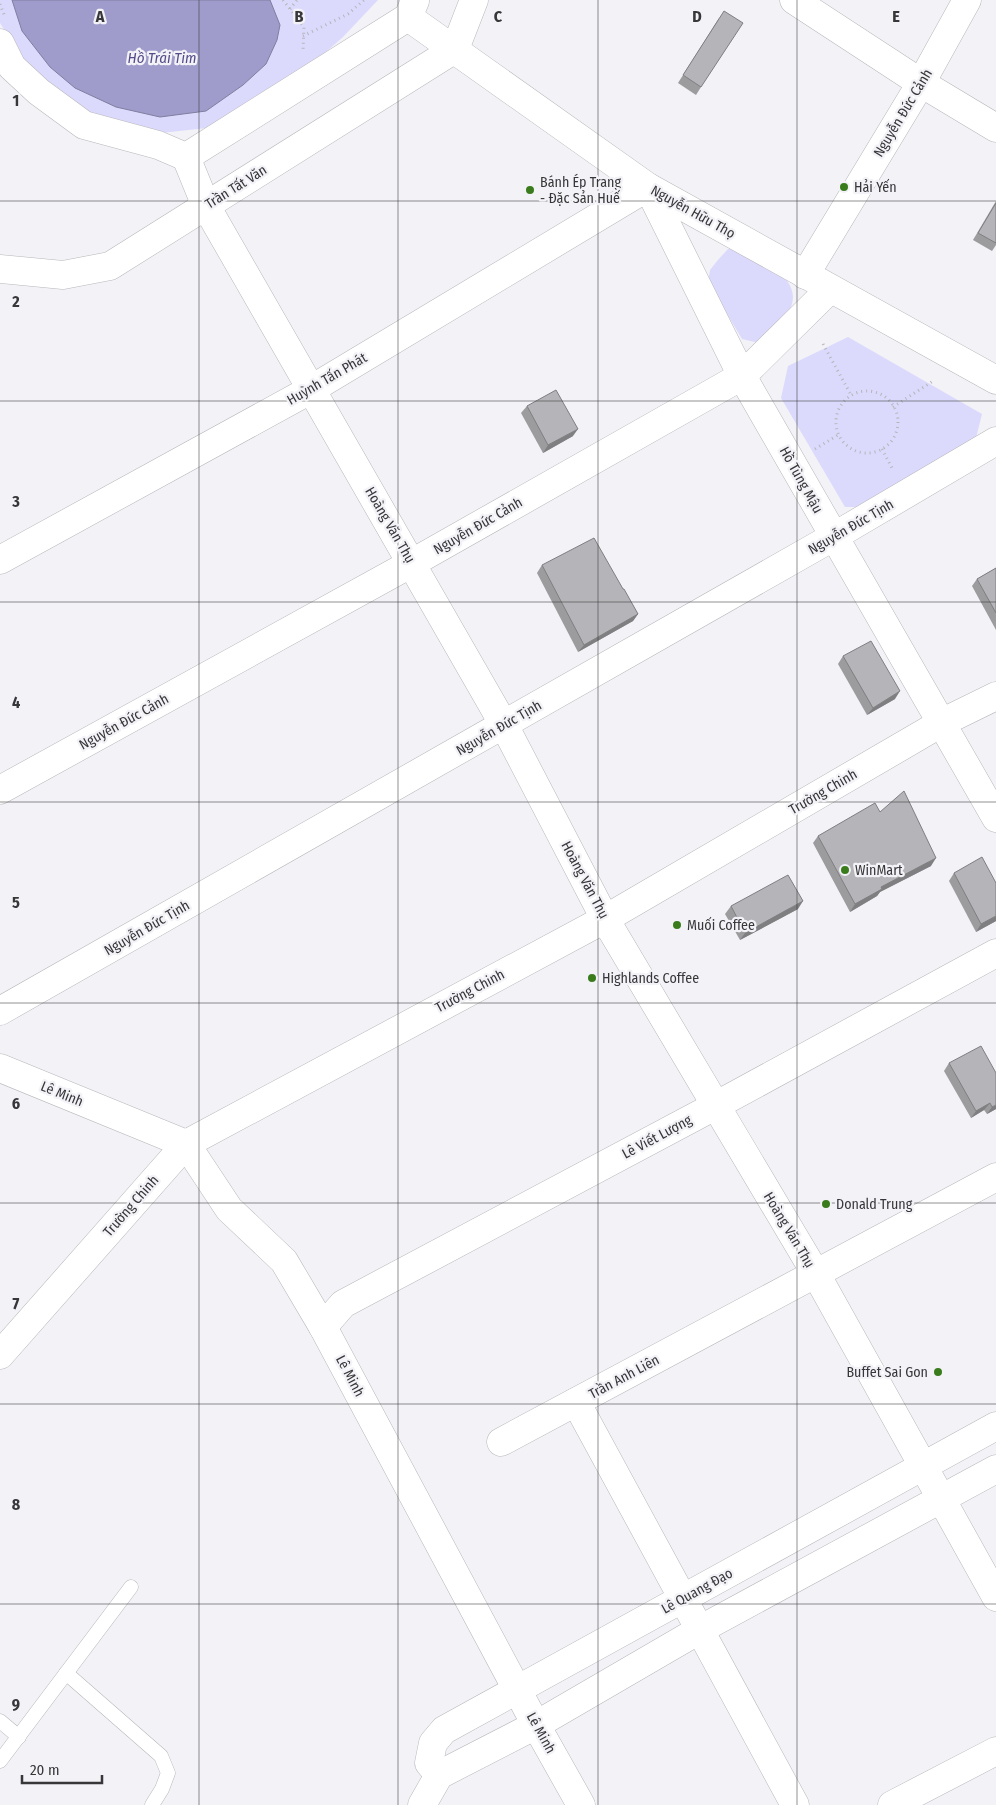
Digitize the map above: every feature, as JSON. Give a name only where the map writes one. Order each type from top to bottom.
[{"type":"street","points":[[455,48],[474,0]]},
{"type":"street","points":[[794,0],[921,83],[996,128]]},
{"type":"street","name":"Nguyễn Đức Cảnh","points":[[805,275],[921,83],[967,0]]},
{"type":"street","points":[[4,34],[12,67],[38,92],[84,125],[158,144],[186,157],[411,8]]},
{"type":"street","name":"Nguyễn Hữu Thọ","points":[[411,8],[455,48],[648,187],[996,380]]},
{"type":"street","name":"Trần Tất Văn","points":[[0,269],[63,275],[110,266],[455,48]]},
{"type":"street","name":"Hoàng Văn Thụ","points":[[186,157],[206,206],[504,725],[604,919],[816,1274],[996,1597]]},
{"type":"street","name":"Hồ Tùng Mậu","points":[[648,187],[742,376],[833,538],[943,722],[996,818]]},
{"type":"street","name":"Huỳnh Tấn Phát","points":[[0,560],[310,390],[648,187]]},
{"type":"street","name":"Nguyễn Đức Cảnh","points":[[0,790],[412,563],[742,376],[830,289]]},
{"type":"street","name":"Nguyễn Đức Tịnh","points":[[0,1011],[833,538],[996,441]]},
{"type":"street","name":"Trường Chinh","points":[[0,1355],[186,1144],[604,919],[943,722],[996,696]]},
{"type":"street","name":"Lê Viết Lượng","points":[[324,1327],[343,1304],[715,1106],[996,953]]},
{"type":"street","name":"Lê Minh","points":[[0,1068],[186,1144],[229,1209],[284,1261],[324,1327],[517,1690],[581,1805]]},
{"type":"street","name":"Trần Anh Liên","points":[[795,1805],[576,1402],[996,1177]]},
{"type":"street","points":[[501,1442],[576,1402]]},
{"type":"street","name":"Lê Quang Đạo","points":[[439,1775],[429,1763],[433,1743],[444,1730],[996,1426]]},
{"type":"street","points":[[422,1804],[439,1775],[536,1724],[701,1629],[996,1469]]},
{"type":"street","points":[[892,1805],[996,1751]]},
{"type":"lane","points":[[0,1761],[131,1587]]},
{"type":"lane","points":[[66,1673],[161,1756],[168,1773],[162,1789],[152,1805]]},
{"type":"lane","points":[[0,1722],[19,1737]]},
{"type":"path","points":[[283,0],[304,27],[303,53],[298,59]]},
{"type":"path","points":[[290,9],[297,0]]},
{"type":"path","points":[[303,36],[348,14],[364,0]]},
{"type":"path","points":[[0,4],[4,34]]},
{"type":"path","points":[[823,344],[851,395]]},
{"type":"path","points":[[893,407],[933,381]]},
{"type":"path","points":[[865,391],[875,392],[884,396],[893,407],[898,423],[890,442],[882,448],[862,452],[852,449],[838,435],[836,415],[840,406],[851,395],[865,391]]},
{"type":"path","points":[[809,453],[838,435]]},
{"type":"shaded area","name":"Hồ Trái Tim","points":[[0,0],[378,0],[343,37],[310,66],[207,128],[161,133],[115,125],[73,105],[21,57],[0,23]]},
{"type":"shaded area","points":[[736,246],[768,264],[787,280],[792,290],[793,301],[788,313],[763,344],[742,339],[708,282],[710,270],[717,261],[728,249]]},
{"type":"shaded area","points":[[848,337],[982,414],[974,446],[869,507],[845,507],[781,398],[788,366]]},
{"type":"water","name":"Hồ Trái Tim","points":[[12,0],[270,0],[280,25],[277,40],[266,64],[243,85],[206,111],[160,117],[116,107],[75,88],[50,67],[22,31]]},
{"type":"building","points":[[724,11],[743,23],[701,87],[683,75]]},
{"type":"building","points":[[996,203],[996,243],[978,233]]},
{"type":"building","points":[[556,390],[578,429],[548,445],[527,406]]},
{"type":"building","points":[[594,538],[638,614],[584,645],[542,565]]},
{"type":"building","points":[[996,568],[996,613],[977,579]]},
{"type":"building","points":[[871,641],[900,691],[873,708],[843,656]]},
{"type":"building","points":[[904,791],[936,858],[881,887],[882,889],[855,904],[818,836],[875,803],[880,812]]},
{"type":"building","points":[[982,857],[996,883],[996,916],[981,924],[954,873]]},
{"type":"building","points":[[788,875],[803,901],[745,933],[731,906]]},
{"type":"building","points":[[981,1046],[996,1073],[996,1105],[992,1107],[990,1103],[976,1111],[949,1063]]},
{"type":"place","name":"Hải Yến","points":[[844,187]]},
{"type":"place","name":"Bánh Ép Trang - Đặc Sản Huế","points":[[530,190]]},
{"type":"place","name":"WinMart","points":[[845,870]]},
{"type":"place","name":"Muối Coffee","points":[[677,925]]},
{"type":"place","name":"Highlands Coffee","points":[[592,978]]},
{"type":"place","name":"Donald Trung","points":[[826,1204]]},
{"type":"place","name":"Buffet Sai Gon","points":[[938,1372]]}]
